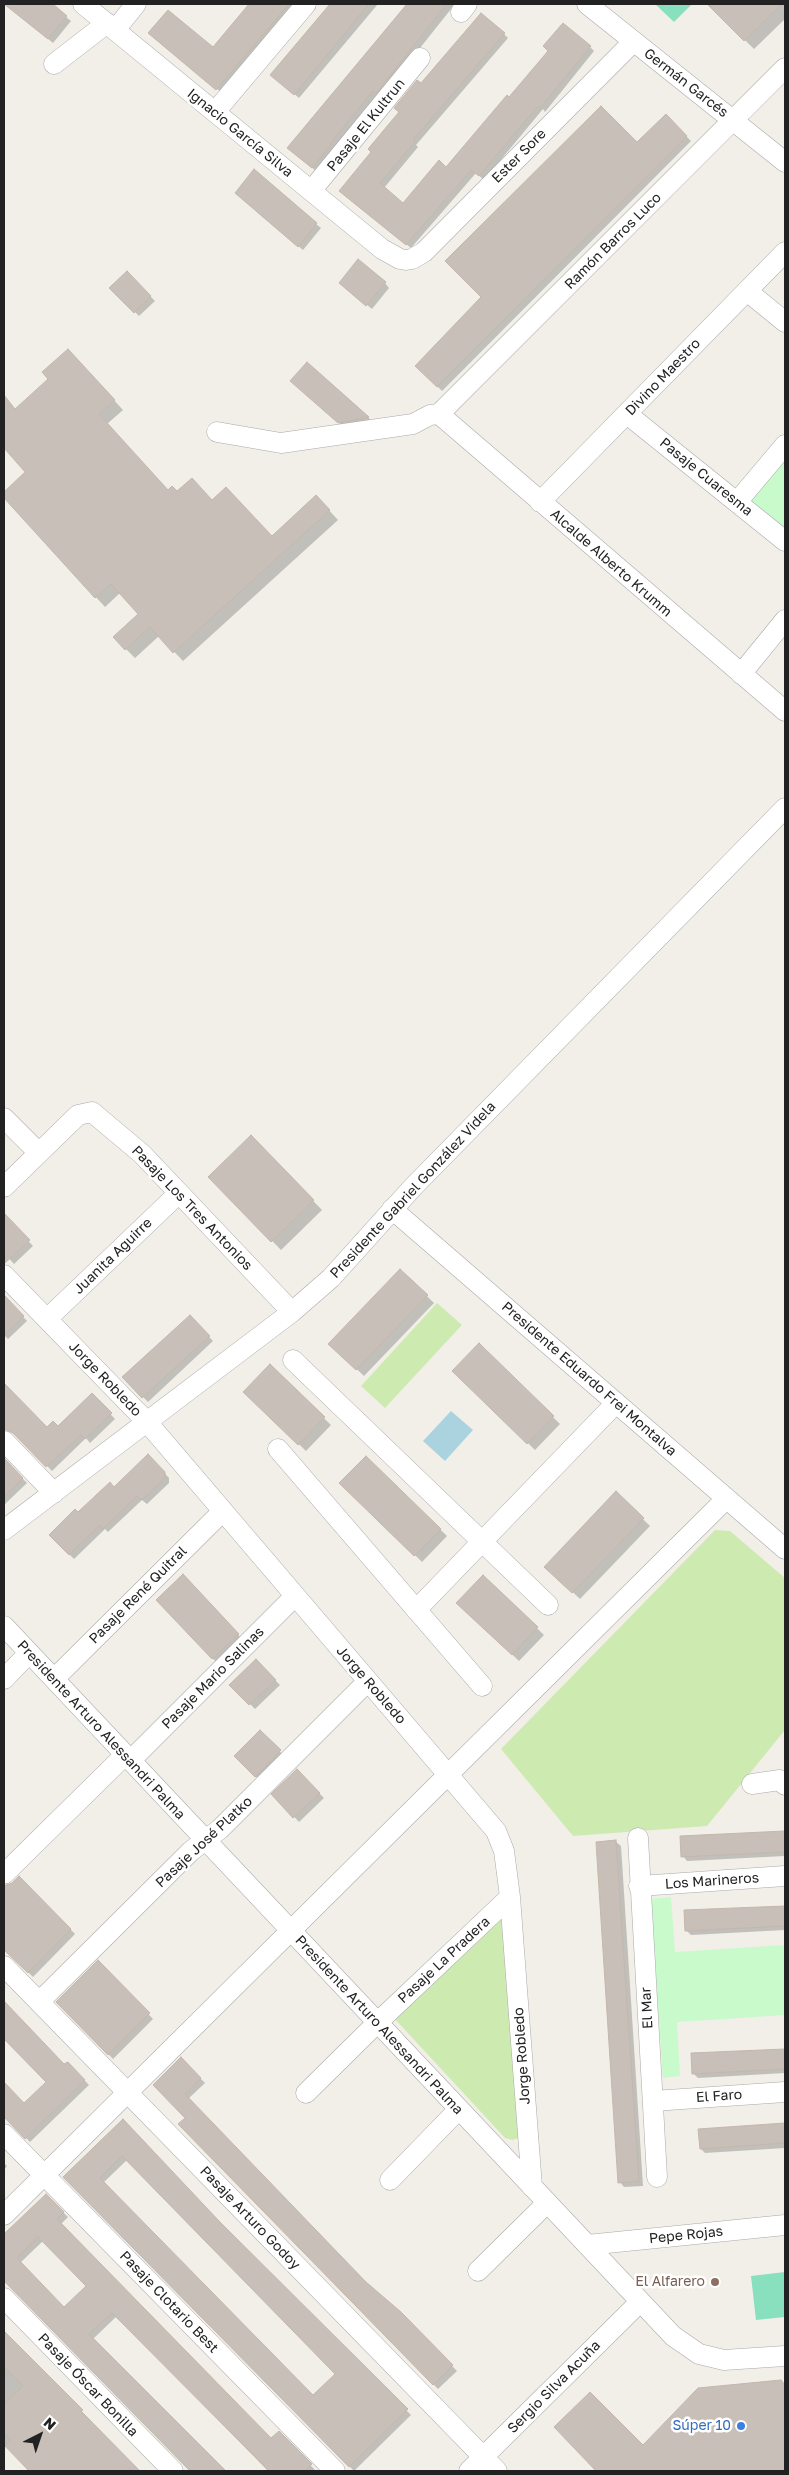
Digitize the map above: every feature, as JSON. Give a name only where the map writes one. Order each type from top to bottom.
[{"type":"street","name":"Ignacio García Silva","points":[[83,4],[382,249],[400,260]]},
{"type":"street","points":[[54,64],[111,26],[136,4]]},
{"type":"street","points":[[215,112],[306,4]]},
{"type":"street","name":"Germán Garcés","points":[[587,4],[785,162]]},
{"type":"street","name":"Ester Sore","points":[[400,260],[412,259],[424,252],[633,42]]},
{"type":"street","name":"Pasaje El Kultrun","points":[[311,191],[420,58]]},
{"type":"street","name":"Ramón Barros Luco","points":[[439,414],[785,68]]},
{"type":"street","name":"Divino Maestro","points":[[540,502],[785,252]]},
{"type":"street","points":[[747,291],[785,322]]},
{"type":"street","points":[[217,432],[282,442],[413,424],[430,415],[439,414]]},
{"type":"street","name":"Alcalde Alberto Krumm","points":[[439,414],[785,711]]},
{"type":"street","name":"Pasaje Cuaresma","points":[[627,414],[785,541]]},
{"type":"street","points":[[737,502],[785,446]]},
{"type":"street","points":[[741,674],[785,620]]},
{"type":"street","name":"Presidente Gabriel González Videla","points":[[4,1530],[292,1312],[331,1278],[392,1209],[785,808]]},
{"type":"street","name":"Pasaje Los Tres Antonios","points":[[39,1153],[78,1115],[86,1111],[97,1114],[134,1147],[292,1312]]},
{"type":"street","points":[[4,1118],[39,1153],[4,1187]]},
{"type":"street","name":"Juanita Aguirre","points":[[47,1319],[179,1193]]},
{"type":"street","name":"Presidente Eduardo Frei Montalva","points":[[392,1209],[785,1550]]},
{"type":"street","name":"Jorge Robledo","points":[[4,1275],[147,1422],[448,1775],[500,1840],[510,1897],[532,2187]]},
{"type":"street","points":[[293,1360],[548,1605]]},
{"type":"street","points":[[416,1610],[616,1402]]},
{"type":"street","points":[[4,1441],[54,1493]]},
{"type":"street","points":[[278,1449],[482,1686]]},
{"type":"street","points":[[4,2215],[726,1498]]},
{"type":"street","name":"Pasaje René Quitral","points":[[54,1679],[223,1511]]},
{"type":"street","name":"Pasaje Mario Salinas","points":[[4,1874],[128,1758],[295,1596]]},
{"type":"street","name":"Presidente Arturo Alessandri Palma","points":[[4,1626],[672,2336],[699,2354],[724,2360],[785,2356]]},
{"type":"street","points":[[4,1679],[30,1653]]},
{"type":"street","name":"Pasaje José Platko","points":[[39,2002],[191,1851],[220,1829],[368,1681]]},
{"type":"street","points":[[752,1784],[780,1780],[785,1785]]},
{"type":"street","name":"El Mar","points":[[638,1838],[657,2177]]},
{"type":"street","name":"Los Marineros","points":[[640,1886],[785,1876]]},
{"type":"street","name":"Pasaje La Pradera","points":[[306,2093],[377,2022],[510,1897]]},
{"type":"street","name":"Pasaje Arturo Godoy","points":[[4,1966],[490,2464]]},
{"type":"street","name":"El Faro","points":[[653,2101],[785,2092]]},
{"type":"street","points":[[390,2180],[459,2110]]},
{"type":"street","name":"Pasaje Clotario Best","points":[[4,2134],[335,2471]]},
{"type":"street","points":[[478,2271],[547,2203]]},
{"type":"street","name":"Pepe Rojas","points":[[587,2245],[785,2225]]},
{"type":"street","name":"Pasaje Óscar Bonilla","points":[[4,2298],[173,2471]]},
{"type":"street","name":"Sergio Silva Acuña","points":[[469,2471],[490,2464],[640,2302]]},
{"type":"green space","points":[[655,4],[692,4],[674,22]]},
{"type":"green space","points":[[785,451],[785,533],[749,504],[750,494]]},
{"type":"green space","points":[[437,1303],[462,1325],[385,1408],[361,1386]]},
{"type":"green space","points":[[715,1530],[730,1531],[785,1578],[785,1730],[707,1826],[573,1836],[501,1749]]},
{"type":"green space","points":[[671,1897],[675,1952],[785,1945],[785,2015],[677,2022],[680,2076],[663,2078],[650,1899]]},
{"type":"green space","points":[[495,1916],[503,1919],[519,2138],[512,2140],[505,2138],[393,2017]]},
{"type":"green space","points":[[785,2272],[785,2317],[756,2320],[751,2276]]},
{"type":"water","points":[[451,1411],[473,1430],[445,1461],[423,1441]]},
{"type":"building","points":[[4,4],[53,4],[67,16],[48,39]]},
{"type":"building","points":[[249,4],[289,4],[216,90],[148,33],[168,10],[213,47]]},
{"type":"building","points":[[330,4],[369,4],[294,95],[270,75]]},
{"type":"building","points":[[407,4],[447,4],[376,93],[372,92],[312,168],[287,148]]},
{"type":"building","points":[[707,4],[782,4],[744,41]]},
{"type":"building","points":[[481,13],[505,33],[413,140],[415,142],[380,183],[403,203],[439,160],[446,167],[507,95],[509,97],[548,51],[543,46],[563,23],[591,46],[540,108],[538,106],[479,176],[471,170],[406,245],[339,191],[371,152],[368,149],[399,112],[394,108],[417,80],[421,83]]},
{"type":"building","points":[[601,106],[637,142],[666,114],[687,136],[437,387],[415,366],[481,297],[445,261]]},
{"type":"building","points":[[254,169],[317,223],[298,247],[235,193]]},
{"type":"building","points":[[358,259],[386,282],[366,306],[339,283]]},
{"type":"building","points":[[127,271],[151,296],[134,313],[109,288]]},
{"type":"building","points":[[68,349],[115,400],[99,414],[168,490],[172,486],[177,491],[192,478],[212,500],[226,487],[272,536],[316,495],[330,510],[173,653],[150,627],[125,650],[113,637],[138,614],[111,584],[95,598],[4,498],[4,492],[25,472],[4,448],[4,395],[15,409],[48,379],[42,372]]},
{"type":"building","points":[[307,362],[369,417],[338,423],[290,381]]},
{"type":"building","points":[[251,1135],[314,1200],[271,1242],[208,1177]]},
{"type":"building","points":[[4,1213],[30,1240],[5,1263],[4,1263]]},
{"type":"building","points":[[400,1269],[428,1295],[356,1370],[328,1344]]},
{"type":"building","points":[[4,1295],[24,1316],[4,1335]]},
{"type":"building","points":[[190,1315],[210,1336],[142,1398],[122,1377]]},
{"type":"building","points":[[479,1343],[554,1416],[527,1444],[452,1371]]},
{"type":"building","points":[[270,1364],[325,1417],[298,1445],[243,1392]]},
{"type":"building","points":[[4,1383],[47,1427],[53,1421],[58,1426],[92,1393],[112,1413],[85,1439],[81,1435],[46,1467],[13,1433],[4,1429]]},
{"type":"building","points":[[148,1454],[165,1472],[165,1478],[142,1500],[137,1496],[103,1529],[100,1525],[69,1555],[49,1535],[75,1509],[78,1512],[110,1482],[114,1487]]},
{"type":"building","points":[[366,1456],[441,1529],[414,1556],[339,1483]]},
{"type":"building","points":[[4,1458],[23,1478],[4,1497]]},
{"type":"building","points":[[616,1491],[644,1518],[572,1593],[544,1567]]},
{"type":"building","points":[[183,1574],[239,1634],[212,1659],[156,1600]]},
{"type":"building","points":[[483,1575],[538,1627],[512,1655],[456,1603]]},
{"type":"building","points":[[256,1659],[276,1680],[249,1705],[229,1685]]},
{"type":"building","points":[[260,1730],[281,1750],[255,1777],[234,1756]]},
{"type":"building","points":[[297,1769],[320,1793],[293,1818],[271,1794]]},
{"type":"building","points":[[785,1831],[785,1852],[681,1857],[680,1836]]},
{"type":"building","points":[[616,1840],[639,2181],[618,2183],[596,1842]]},
{"type":"building","points":[[19,1876],[71,1929],[28,1973],[4,1950],[4,1886],[12,1883]]},
{"type":"building","points":[[785,1906],[785,1926],[685,1931],[684,1910]]},
{"type":"building","points":[[98,1960],[150,2013],[108,2055],[56,2002]]},
{"type":"building","points":[[4,2001],[64,2064],[68,2062],[85,2080],[25,2139],[4,2117],[4,2082],[24,2103],[46,2082],[4,2039]]},
{"type":"building","points":[[785,2049],[785,2069],[692,2074],[691,2053]]},
{"type":"building","points":[[181,2057],[201,2078],[185,2094],[366,2282],[401,2312],[453,2365],[433,2385],[178,2124],[185,2118],[153,2085]]},
{"type":"building","points":[[123,2119],[220,2222],[408,2409],[349,2467],[63,2177]],"holes":[[[122,2156],[335,2374],[313,2395],[100,2178]]]},
{"type":"building","points":[[785,2123],[785,2143],[700,2149],[698,2129]]},
{"type":"building","points":[[46,2194],[64,2212],[57,2219],[271,2438],[279,2431],[312,2464],[305,2471],[269,2471],[112,2313],[89,2334],[226,2471],[190,2471],[4,2281],[4,2234]],"holes":[[[38,2237],[86,2286],[64,2307],[17,2258]]]},
{"type":"building","points":[[4,2331],[83,2410],[81,2411],[140,2471],[29,2471],[5,2446],[11,2440],[4,2433],[4,2405],[23,2386],[4,2367]]},
{"type":"building","name":"Súper 10","points":[[781,2380],[785,2385],[785,2471],[596,2471],[554,2427],[590,2392],[643,2445],[698,2388]]},
{"type":"place","name":"El Alfarero","points":[[715,2282]]},
{"type":"place","name":"Súper 10","points":[[741,2426]]}]
